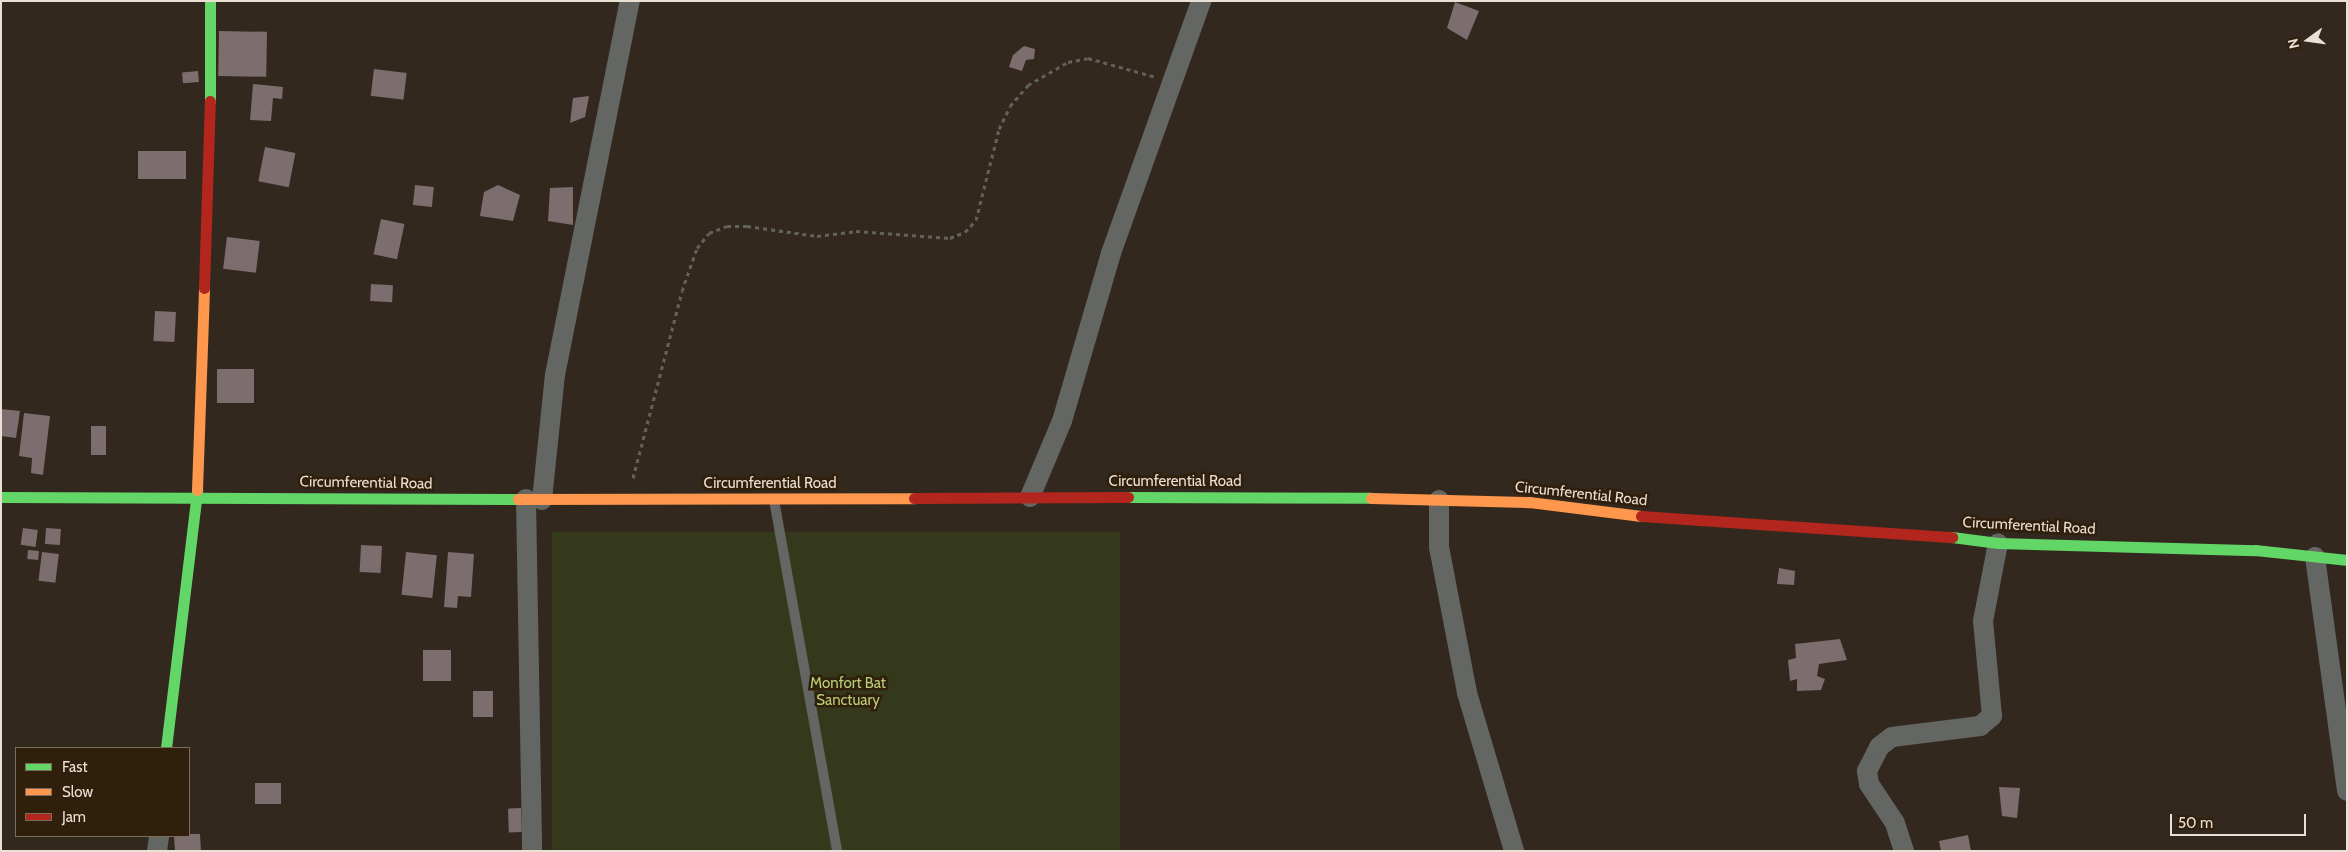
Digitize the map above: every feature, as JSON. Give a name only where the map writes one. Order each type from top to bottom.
[{"type":"main road","points":[[166,747],[177,637],[197,496],[210,90],[210,1]]},
{"type":"main road","name":"Circumferential Road","points":[[1,497],[197,496],[534,500],[1030,497],[1529,502],[1626,515],[1917,532],[1998,543],[2255,550],[2347,560]]},
{"type":"street","points":[[532,851],[534,500],[555,375],[630,1]]},
{"type":"street","points":[[1030,497],[1062,421],[1112,253],[1201,1]]},
{"type":"street","points":[[1439,500],[1440,547],[1467,693],[1514,851]]},
{"type":"street","points":[[1904,851],[1895,823],[1869,784],[1867,771],[1879,747],[1892,736],[1980,726],[1992,716],[1983,621],[1998,543]]},
{"type":"street","points":[[2315,557],[2347,791]]},
{"type":"street","points":[[157,851],[159,837]]},
{"type":"lane","points":[[774,498],[837,851]]},
{"type":"path","points":[[628,500],[682,291],[697,248],[709,233],[727,226],[747,226],[817,236],[856,231],[950,238],[965,232],[976,220],[999,129],[1010,106],[1028,86],[1068,62],[1088,58],[1171,82]]},
{"type":"green space","name":"Monfort Bat Sanctuary","points":[[552,532],[1120,532],[1120,851],[552,851]]},
{"type":"building","points":[[1455,2],[1479,11],[1467,40],[1447,28]]},
{"type":"building","points":[[219,31],[267,32],[266,77],[218,76]]},
{"type":"building","points":[[1024,46],[1035,49],[1034,59],[1026,60],[1022,71],[1009,67],[1013,55]]},
{"type":"building","points":[[374,69],[407,73],[403,100],[371,96]]},
{"type":"building","points":[[198,71],[199,82],[183,83],[182,72]]},
{"type":"building","points":[[253,84],[283,87],[282,99],[273,98],[271,121],[250,120]]},
{"type":"building","points":[[589,96],[585,117],[570,123],[573,98]]},
{"type":"building","points":[[265,147],[295,153],[289,187],[258,181]]},
{"type":"building","points":[[138,151],[186,151],[186,179],[138,179]]},
{"type":"building","points":[[415,185],[434,187],[432,207],[413,205]]},
{"type":"building","points":[[498,185],[520,195],[513,221],[480,216],[484,192]]},
{"type":"building","points":[[573,187],[573,225],[548,221],[550,188]]},
{"type":"building","points":[[381,219],[404,224],[397,259],[374,254]]},
{"type":"building","points":[[227,237],[260,241],[256,273],[223,269]]},
{"type":"building","points":[[371,284],[393,285],[392,302],[370,301]]},
{"type":"building","points":[[155,311],[176,312],[174,342],[153,341]]},
{"type":"building","points":[[217,369],[254,369],[254,403],[217,403]]},
{"type":"building","points":[[1,409],[20,411],[16,438],[1,436]]},
{"type":"building","points":[[24,413],[50,416],[43,475],[31,473],[32,458],[19,456]]},
{"type":"building","points":[[91,426],[106,426],[106,455],[91,455]]},
{"type":"building","points":[[23,528],[38,530],[35,547],[21,545]]},
{"type":"building","points":[[46,528],[61,529],[60,545],[45,544]]},
{"type":"building","points":[[361,545],[382,546],[381,573],[360,572]]},
{"type":"building","points":[[28,550],[39,551],[38,560],[27,559]]},
{"type":"building","points":[[42,552],[59,554],[55,583],[38,581]]},
{"type":"building","points":[[406,552],[437,555],[432,598],[402,595]]},
{"type":"building","points":[[448,552],[474,554],[471,597],[458,596],[457,608],[444,607]]},
{"type":"building","points":[[1779,568],[1795,571],[1794,585],[1777,584]]},
{"type":"building","points":[[1840,639],[1847,660],[1819,664],[1817,676],[1825,679],[1821,690],[1797,691],[1797,679],[1790,681],[1788,660],[1796,658],[1795,644]]},
{"type":"building","points":[[423,650],[451,650],[451,681],[423,681]]},
{"type":"building","points":[[473,691],[493,691],[493,717],[473,717]]},
{"type":"building","points":[[255,783],[281,783],[281,804],[255,804]]},
{"type":"building","points":[[1999,787],[2020,788],[2017,818],[2002,816]]},
{"type":"building","points":[[508,808],[521,808],[522,832],[509,832]]},
{"type":"building","points":[[190,834],[200,834],[201,851],[175,851],[174,837],[190,837]]},
{"type":"building","points":[[1968,835],[1971,851],[1941,851],[1939,841]]},
{"type":"traffic: fast","points":[[210,1],[210,101]]},
{"type":"traffic: fast","points":[[166,747],[197,490]]},
{"type":"traffic: fast","points":[[1,497],[518,499]]},
{"type":"traffic: fast","points":[[1128,497],[1371,498]]},
{"type":"traffic: fast","points":[[1952,537],[1998,543],[2255,550],[2347,560]]},
{"type":"traffic: slow","points":[[197,490],[204,288]]},
{"type":"traffic: slow","points":[[518,499],[914,498]]},
{"type":"traffic: slow","points":[[1371,498],[1529,502],[1641,516]]},
{"type":"traffic: jam","points":[[204,288],[210,101]]},
{"type":"traffic: jam","points":[[914,498],[1128,497]]},
{"type":"traffic: jam","points":[[1641,516],[1952,537]]}]
